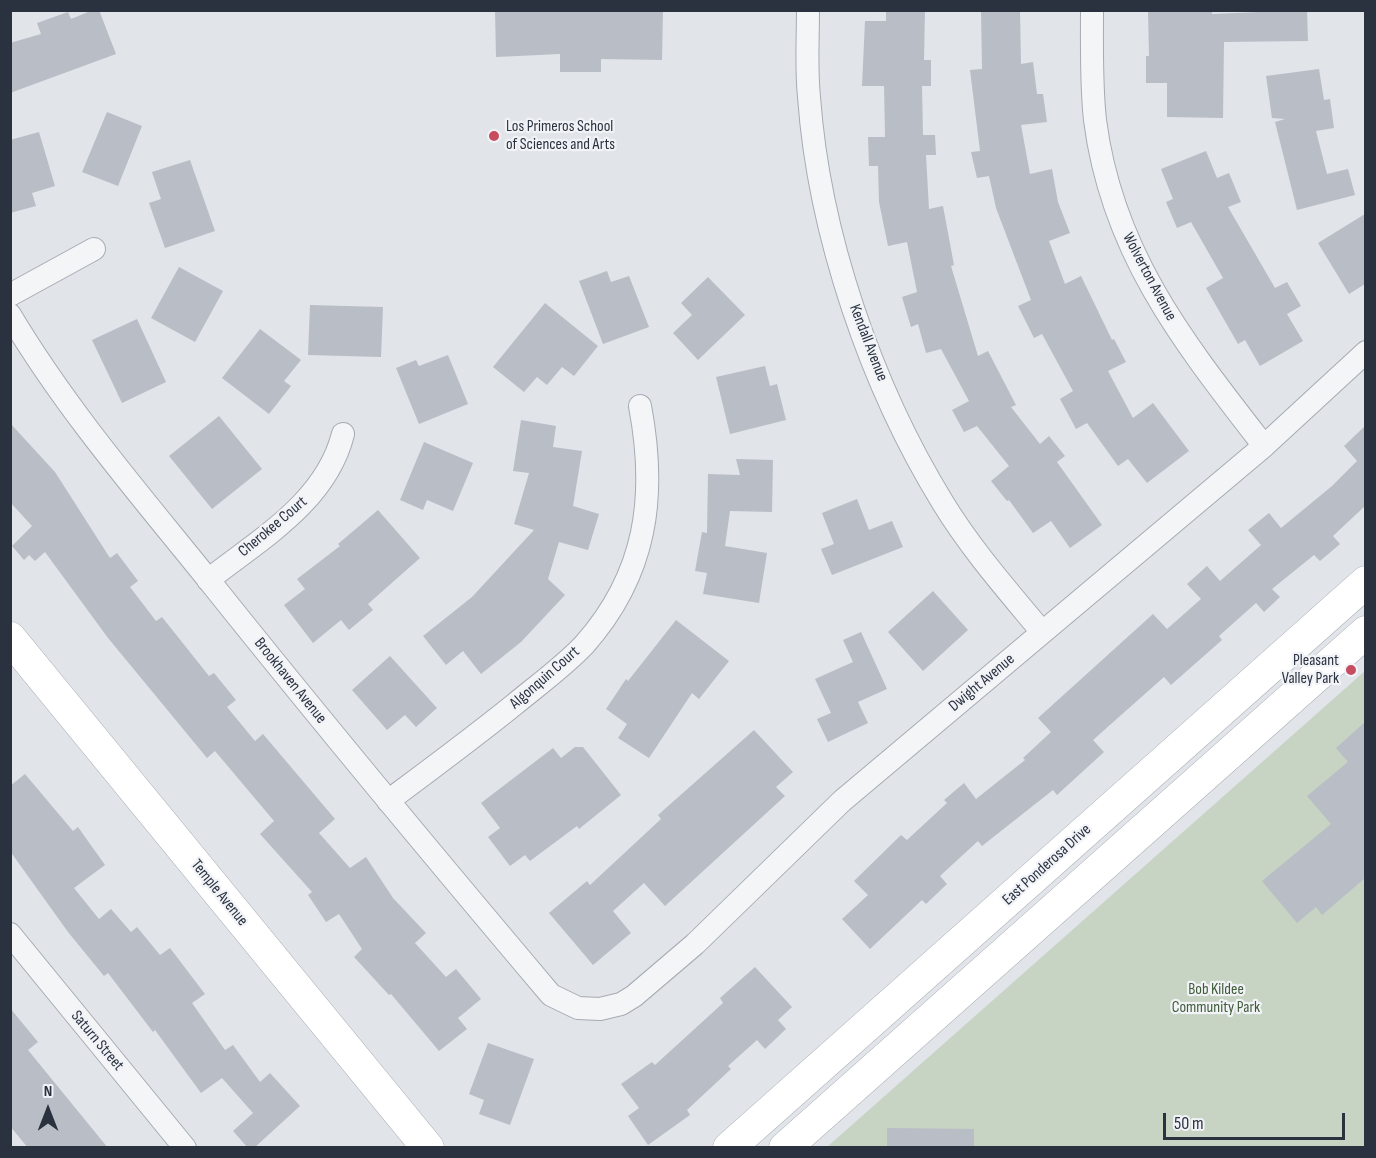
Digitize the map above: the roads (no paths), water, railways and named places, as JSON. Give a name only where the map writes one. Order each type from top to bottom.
[{"type":"main road","name":"East Ponderosa Drive","points":[[729,1148],[1365,582]]},
{"type":"main road","points":[[785,1148],[1365,632]]},
{"type":"main road","name":"Temple Avenue","points":[[10,638],[428,1148]]},
{"type":"street","name":"Kendall Avenue","points":[[808,10],[808,96],[816,155],[825,204],[845,280],[870,351],[923,469],[944,505],[1002,584],[1042,632]]},
{"type":"street","name":"Wolverton Avenue","points":[[1092,10],[1095,119],[1108,187],[1124,234],[1158,300],[1200,364],[1264,446]]},
{"type":"street","points":[[10,295],[94,249]]},
{"type":"street","name":"Brookhaven Avenue","points":[[10,315],[58,390],[89,432],[388,801],[551,995],[578,1008],[600,1009]]},
{"type":"street","name":"Dwight Avenue","points":[[600,1009],[621,1004],[643,989],[695,944],[842,801],[1264,446],[1365,352]]},
{"type":"street","name":"Algonquin Court","points":[[388,801],[472,739],[565,664],[601,624],[615,602],[637,552],[648,500],[648,447],[640,406]]},
{"type":"street","name":"Cherokee Court","points":[[208,580],[312,495],[331,468],[343,434]]},
{"type":"street","name":"Saturn Street","points":[[10,934],[185,1148]]},
{"type":"place","name":"Los Primeros School of Sciences and Arts","points":[[494,136]]},
{"type":"place","name":"Pleasant Valley Park","points":[[1351,670]]},
{"type":"park label","name":"Bob Kildee Community Park","points":[[1216,999]]}]
